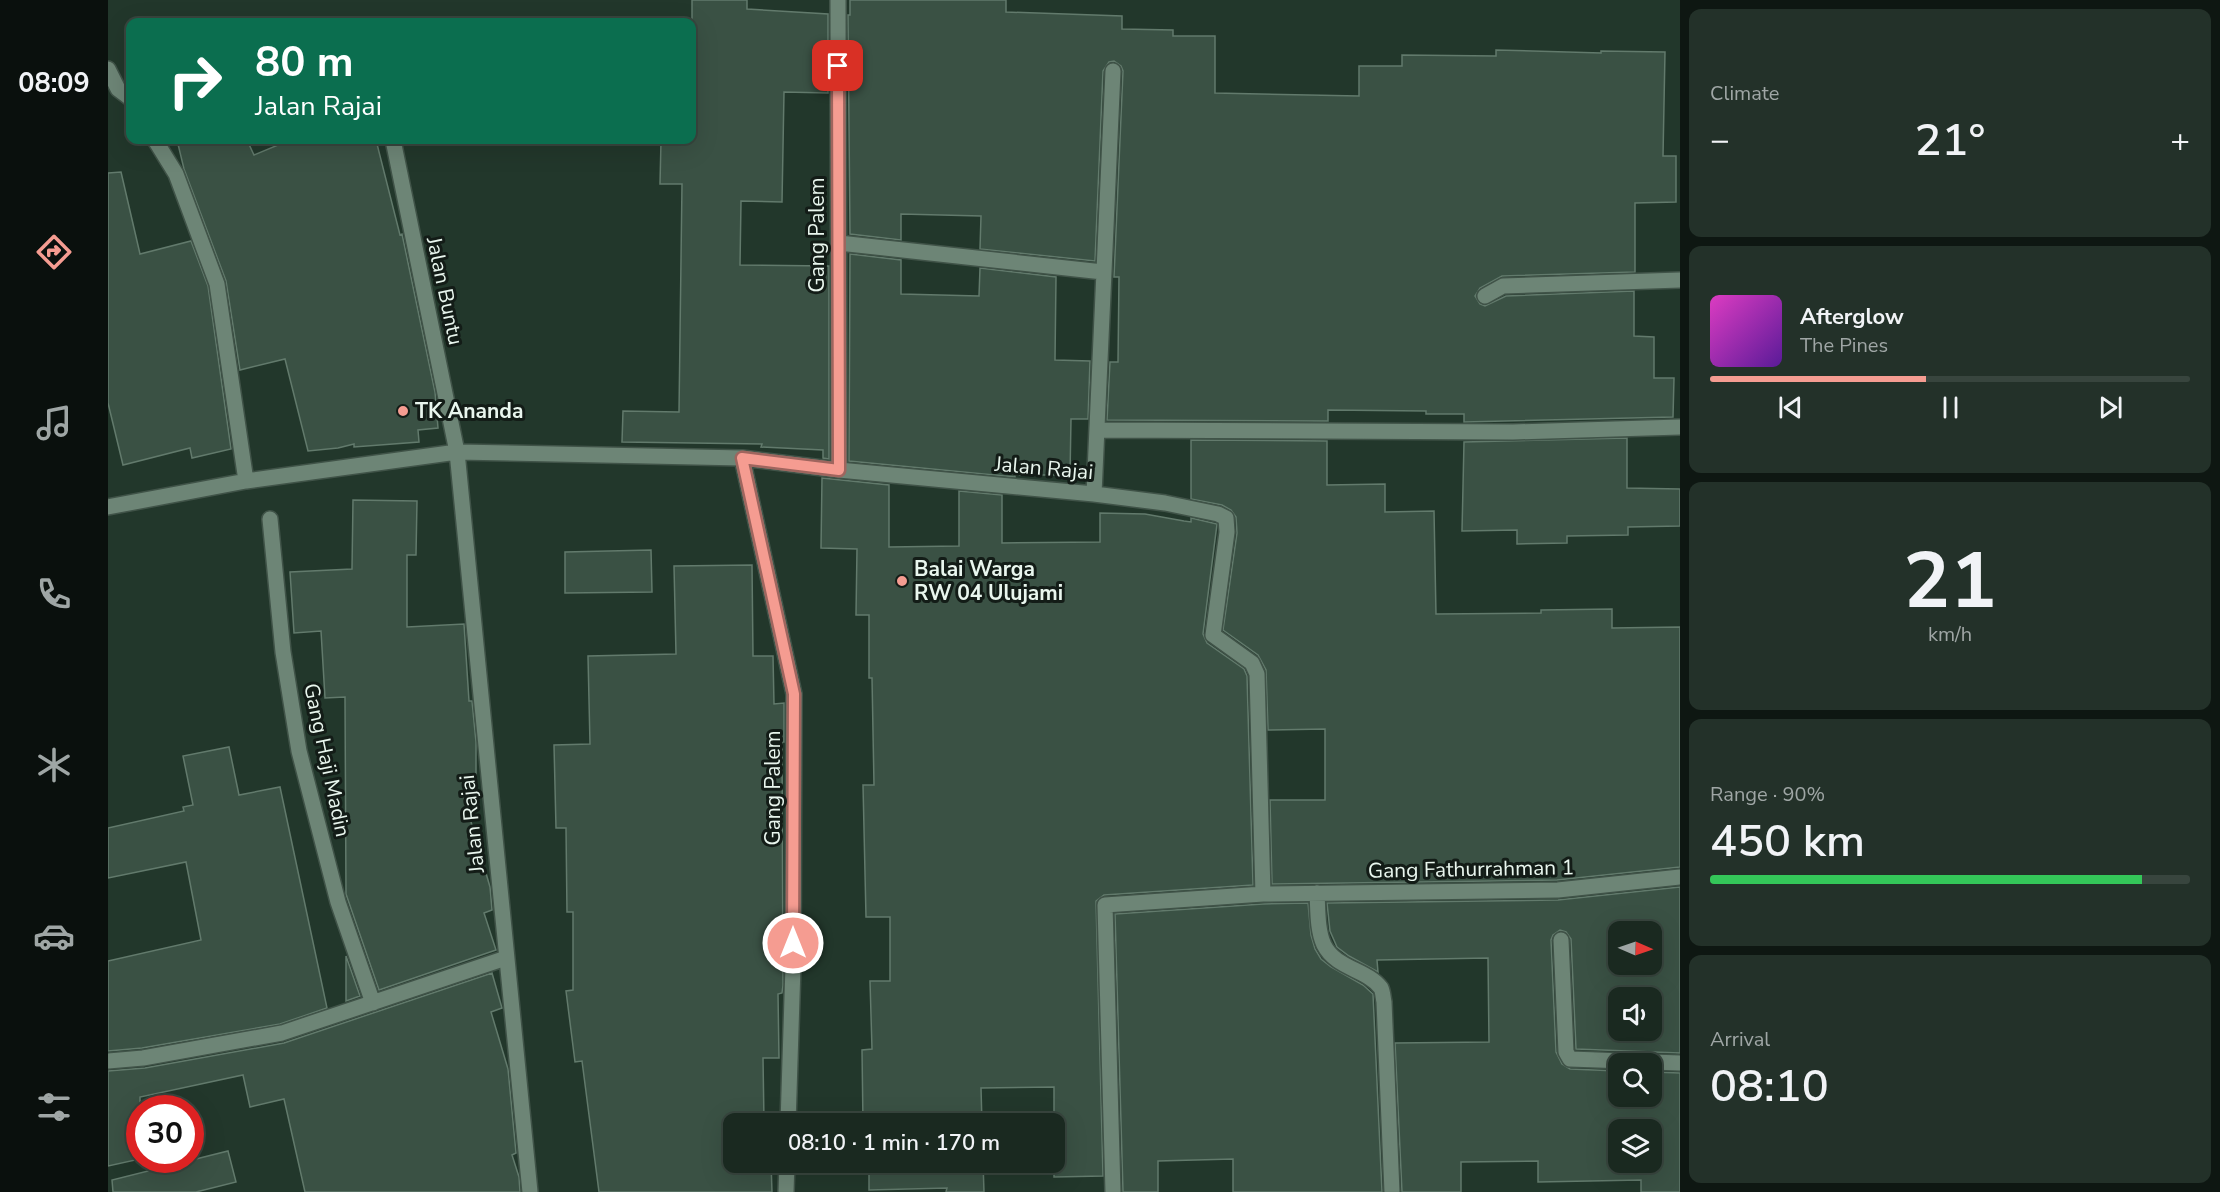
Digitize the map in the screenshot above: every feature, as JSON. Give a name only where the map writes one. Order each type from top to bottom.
[{"type":"street","name":"Gang Palem","points":[[838,0],[839,470]]},
{"type":"street","points":[[1094,494],[1113,71]]},
{"type":"street","points":[[110,72],[118,89],[126,95]]},
{"type":"street","points":[[157,144],[176,174],[218,284],[246,481]]},
{"type":"street","name":"Jalan Buntu","points":[[394,144],[457,452]]},
{"type":"street","points":[[838,243],[1103,272]]},
{"type":"street","points":[[1485,296],[1503,286],[1680,279]]},
{"type":"street","points":[[1096,430],[1513,432],[1680,427]]},
{"type":"street","name":"Jalan Rajai","points":[[457,452],[530,1192]]},
{"type":"street","name":"Jalan Rajai","points":[[108,507],[246,481],[457,452],[742,458],[839,470],[1094,494],[1165,503],[1218,514],[1226,518],[1227,532],[1213,635],[1252,663],[1257,674],[1263,894]]},
{"type":"street","name":"Gang Palem","points":[[742,458],[794,694],[793,966],[788,1113]]},
{"type":"street","name":"Gang Haji Madin","points":[[270,519],[283,651],[299,751],[338,902],[373,1003]]},
{"type":"street","name":"Gang Fathurrahman 1","points":[[1113,1192],[1105,905],[1263,894],[1558,890],[1680,878]]},
{"type":"street","points":[[1317,893],[1321,935],[1325,946],[1336,961],[1371,980],[1381,989],[1384,1002],[1392,1192]]},
{"type":"street","points":[[1561,940],[1566,1052],[1569,1059],[1680,1064]]},
{"type":"street","points":[[108,1061],[143,1058],[282,1033],[506,958]]},
{"type":"street","points":[[786,1192],[787,1173]]},
{"type":"building","points":[[692,0],[747,0],[747,9],[828,14],[828,93],[784,92],[782,202],[741,201],[740,265],[829,266],[829,459],[823,458],[823,450],[761,447],[762,444],[622,442],[623,411],[679,412],[682,184],[660,184],[661,144],[696,144],[696,18],[692,18]]},
{"type":"building","points":[[850,0],[1006,0],[1006,12],[1122,16],[1122,29],[1173,30],[1173,36],[1215,36],[1215,93],[1359,96],[1359,66],[1402,66],[1402,55],[1496,56],[1496,50],[1665,52],[1663,156],[1676,156],[1676,202],[1635,203],[1635,272],[1502,276],[1480,288],[1475,296],[1480,304],[1485,306],[1506,296],[1634,291],[1634,336],[1654,337],[1654,378],[1674,378],[1673,417],[1464,422],[1464,414],[1426,414],[1426,411],[1328,410],[1328,421],[1107,420],[1110,362],[1118,362],[1119,277],[1114,277],[1123,71],[1121,66],[1114,61],[1109,62],[1103,71],[1095,261],[980,249],[981,216],[901,214],[901,240],[850,234],[848,15],[850,15]]},
{"type":"building","points":[[178,144],[249,144],[254,155],[280,144],[377,144],[400,235],[402,234],[435,392],[438,428],[418,430],[419,442],[354,447],[354,444],[308,451],[285,359],[240,370],[226,281],[184,169]]},
{"type":"building","points":[[121,172],[140,254],[191,241],[208,286],[231,449],[192,458],[190,448],[123,465],[108,403],[108,173]]},
{"type":"building","points":[[850,254],[901,260],[901,294],[979,296],[980,268],[1056,277],[1055,360],[1090,361],[1088,419],[1071,419],[1070,475],[1015,475],[1015,477],[849,461]]},
{"type":"building","points":[[1627,438],[1627,488],[1680,489],[1680,526],[1628,527],[1628,535],[1567,536],[1567,543],[1517,544],[1517,530],[1462,531],[1464,442]]},
{"type":"building","points":[[1191,440],[1327,441],[1327,485],[1385,484],[1385,512],[1434,511],[1436,614],[1541,613],[1541,610],[1612,609],[1612,628],[1680,627],[1680,867],[1557,880],[1272,884],[1270,800],[1325,800],[1325,729],[1268,730],[1266,670],[1258,655],[1223,630],[1237,533],[1236,517],[1231,510],[1222,505],[1191,499]]},
{"type":"building","points":[[822,478],[889,485],[889,547],[959,546],[959,491],[1002,495],[1002,543],[1100,542],[1100,513],[1145,514],[1191,522],[1191,518],[1217,524],[1203,634],[1207,643],[1244,669],[1247,676],[1253,885],[1104,895],[1096,901],[1103,1176],[1054,1177],[1054,1173],[1065,1173],[1065,1113],[1054,1113],[1054,1087],[981,1088],[982,1113],[863,1113],[862,1050],[872,1049],[870,981],[890,981],[890,917],[866,917],[863,785],[874,785],[872,678],[869,678],[869,615],[856,615],[857,549],[821,548]]},
{"type":"building","points":[[353,500],[417,501],[416,555],[407,555],[407,627],[464,624],[469,701],[472,701],[476,742],[476,791],[462,791],[490,887],[492,910],[484,913],[496,950],[379,990],[346,894],[345,697],[325,698],[321,631],[294,633],[290,572],[352,569]]},
{"type":"building","points":[[651,550],[652,592],[565,593],[565,552]]},
{"type":"building","points":[[752,565],[753,656],[773,656],[774,704],[784,703],[784,742],[782,742],[783,985],[782,993],[778,994],[779,1058],[763,1058],[764,1113],[723,1113],[723,1173],[771,1173],[772,1192],[599,1192],[582,1061],[575,1062],[566,991],[573,990],[573,912],[567,912],[566,828],[556,828],[554,745],[590,744],[588,656],[676,654],[674,566]]},
{"type":"building","points":[[229,747],[239,795],[280,787],[327,1008],[280,1024],[142,1048],[108,1051],[108,961],[201,940],[186,862],[108,878],[108,828],[184,811],[183,807],[193,805],[183,756]]},
{"type":"building","points":[[1680,887],[1680,1053],[1576,1049],[1571,939],[1566,932],[1560,930],[1553,935],[1551,940],[1556,1052],[1562,1064],[1570,1069],[1608,1071],[1608,1107],[1662,1107],[1662,1072],[1680,1073],[1680,1192],[1641,1192],[1641,1180],[1538,1182],[1538,1161],[1461,1162],[1461,1192],[1402,1192],[1395,1043],[1489,1042],[1488,958],[1377,960],[1378,972],[1337,947],[1330,931],[1327,903],[1558,900]]},
{"type":"building","points":[[1308,903],[1311,935],[1321,959],[1363,985],[1373,994],[1382,1192],[1233,1192],[1233,1159],[1158,1161],[1158,1192],[1123,1192],[1115,914]]},
{"type":"building","points":[[346,956],[360,996],[346,1001]]},
{"type":"building","points":[[492,973],[502,1008],[491,1012],[508,1069],[516,1153],[512,1155],[519,1177],[520,1192],[305,1192],[284,1099],[250,1107],[243,1075],[149,1095],[126,1095],[126,1162],[108,1166],[108,1071],[145,1068],[284,1043]]},
{"type":"building","points":[[228,1151],[236,1182],[196,1192],[113,1192],[112,1180],[140,1173],[204,1173],[204,1157]]},
{"type":"building","points":[[869,1173],[983,1173],[984,1192],[946,1192],[947,1188],[869,1190]]},
{"type":"place","name":"TK Ananda","points":[[403,411]]},
{"type":"place","name":"Balai Warga RW 04 Ulujami","points":[[902,581]]},
{"type":"route","points":[[793,943],[794,694],[742,458],[839,470],[838,66]]}]
